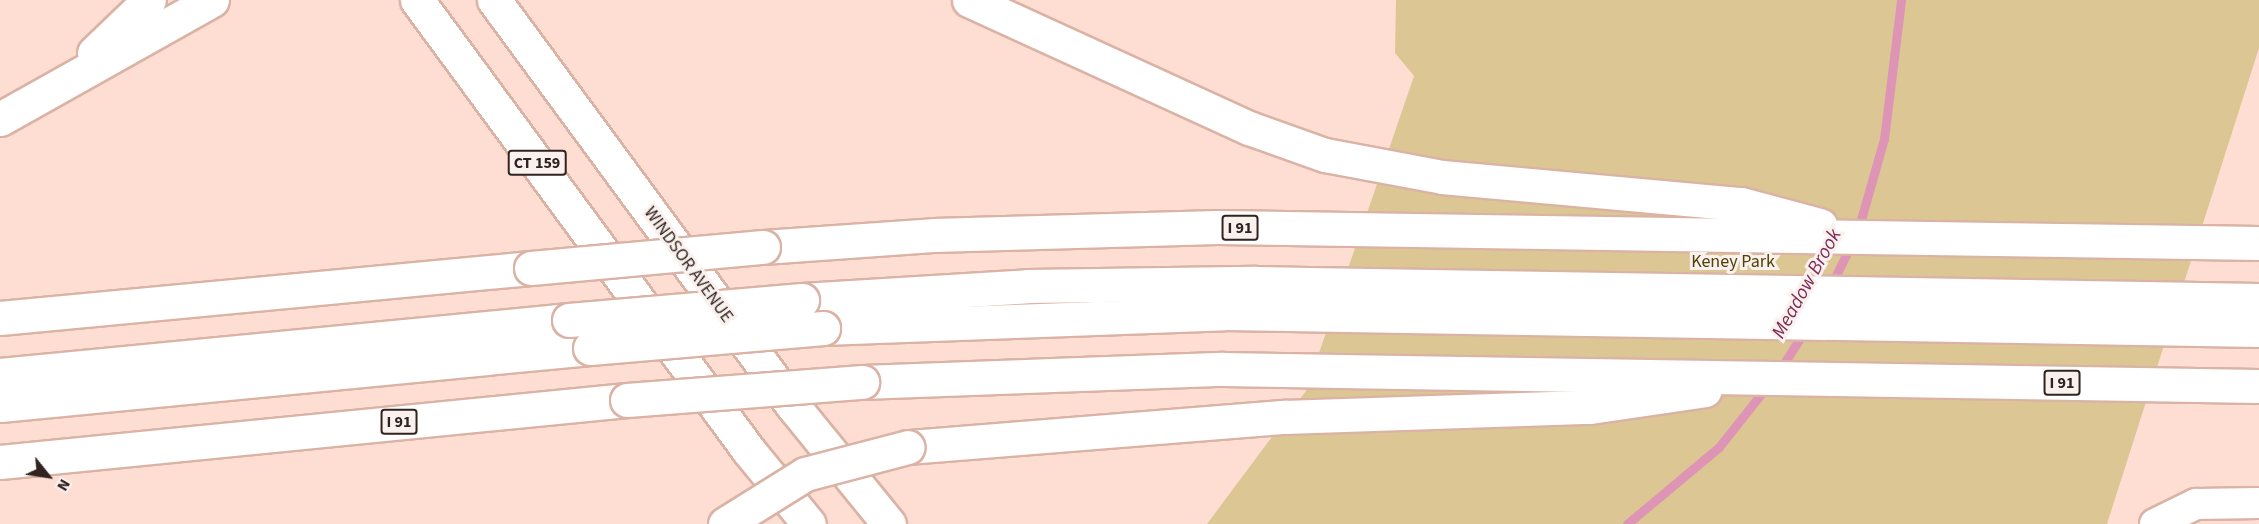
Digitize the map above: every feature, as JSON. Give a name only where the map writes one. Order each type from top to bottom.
[{"type":"main road","points":[[14,112],[149,0]]},
{"type":"main road","points":[[14,112],[212,0]]},
{"type":"main road","name":"CT 159","points":[[417,0],[743,444],[809,524]]},
{"type":"main road","name":"WINDSOR AVENUE","points":[[494,0],[786,397],[889,524]]},
{"type":"main road","points":[[969,0],[1250,128],[1325,155],[1442,177],[1741,204],[1852,237]]},
{"type":"main road","name":"I 91","points":[[0,318],[763,247],[1194,228],[2259,243]]},
{"type":"main road","points":[[0,375],[802,300],[1150,283],[2259,300]]},
{"type":"main road","points":[[0,405],[823,328],[1181,314],[2259,330]]},
{"type":"main road","name":"I 91","points":[[0,462],[627,400],[862,382],[1223,369],[2259,386]]},
{"type":"main road","points":[[725,524],[806,474],[908,447],[1284,417],[1590,407],[1684,395],[1746,377]]},
{"type":"street","points":[[2155,524],[2196,504],[2259,503]]},
{"type":"green space","name":"Keney Park","points":[[1396,0],[2259,0],[2259,48],[2107,524],[1207,524],[1306,391],[1414,76],[1395,53]]},
{"type":"waterway","name":"Meadow Brook","points":[[1858,230],[1884,139],[1901,0]]},
{"type":"waterway","name":"Meadow Brook","points":[[1831,286],[1852,242]]},
{"type":"waterway","points":[[1779,371],[1806,329]]},
{"type":"waterway","name":"Meadow Brook","points":[[1627,524],[1719,447],[1769,384]]}]
